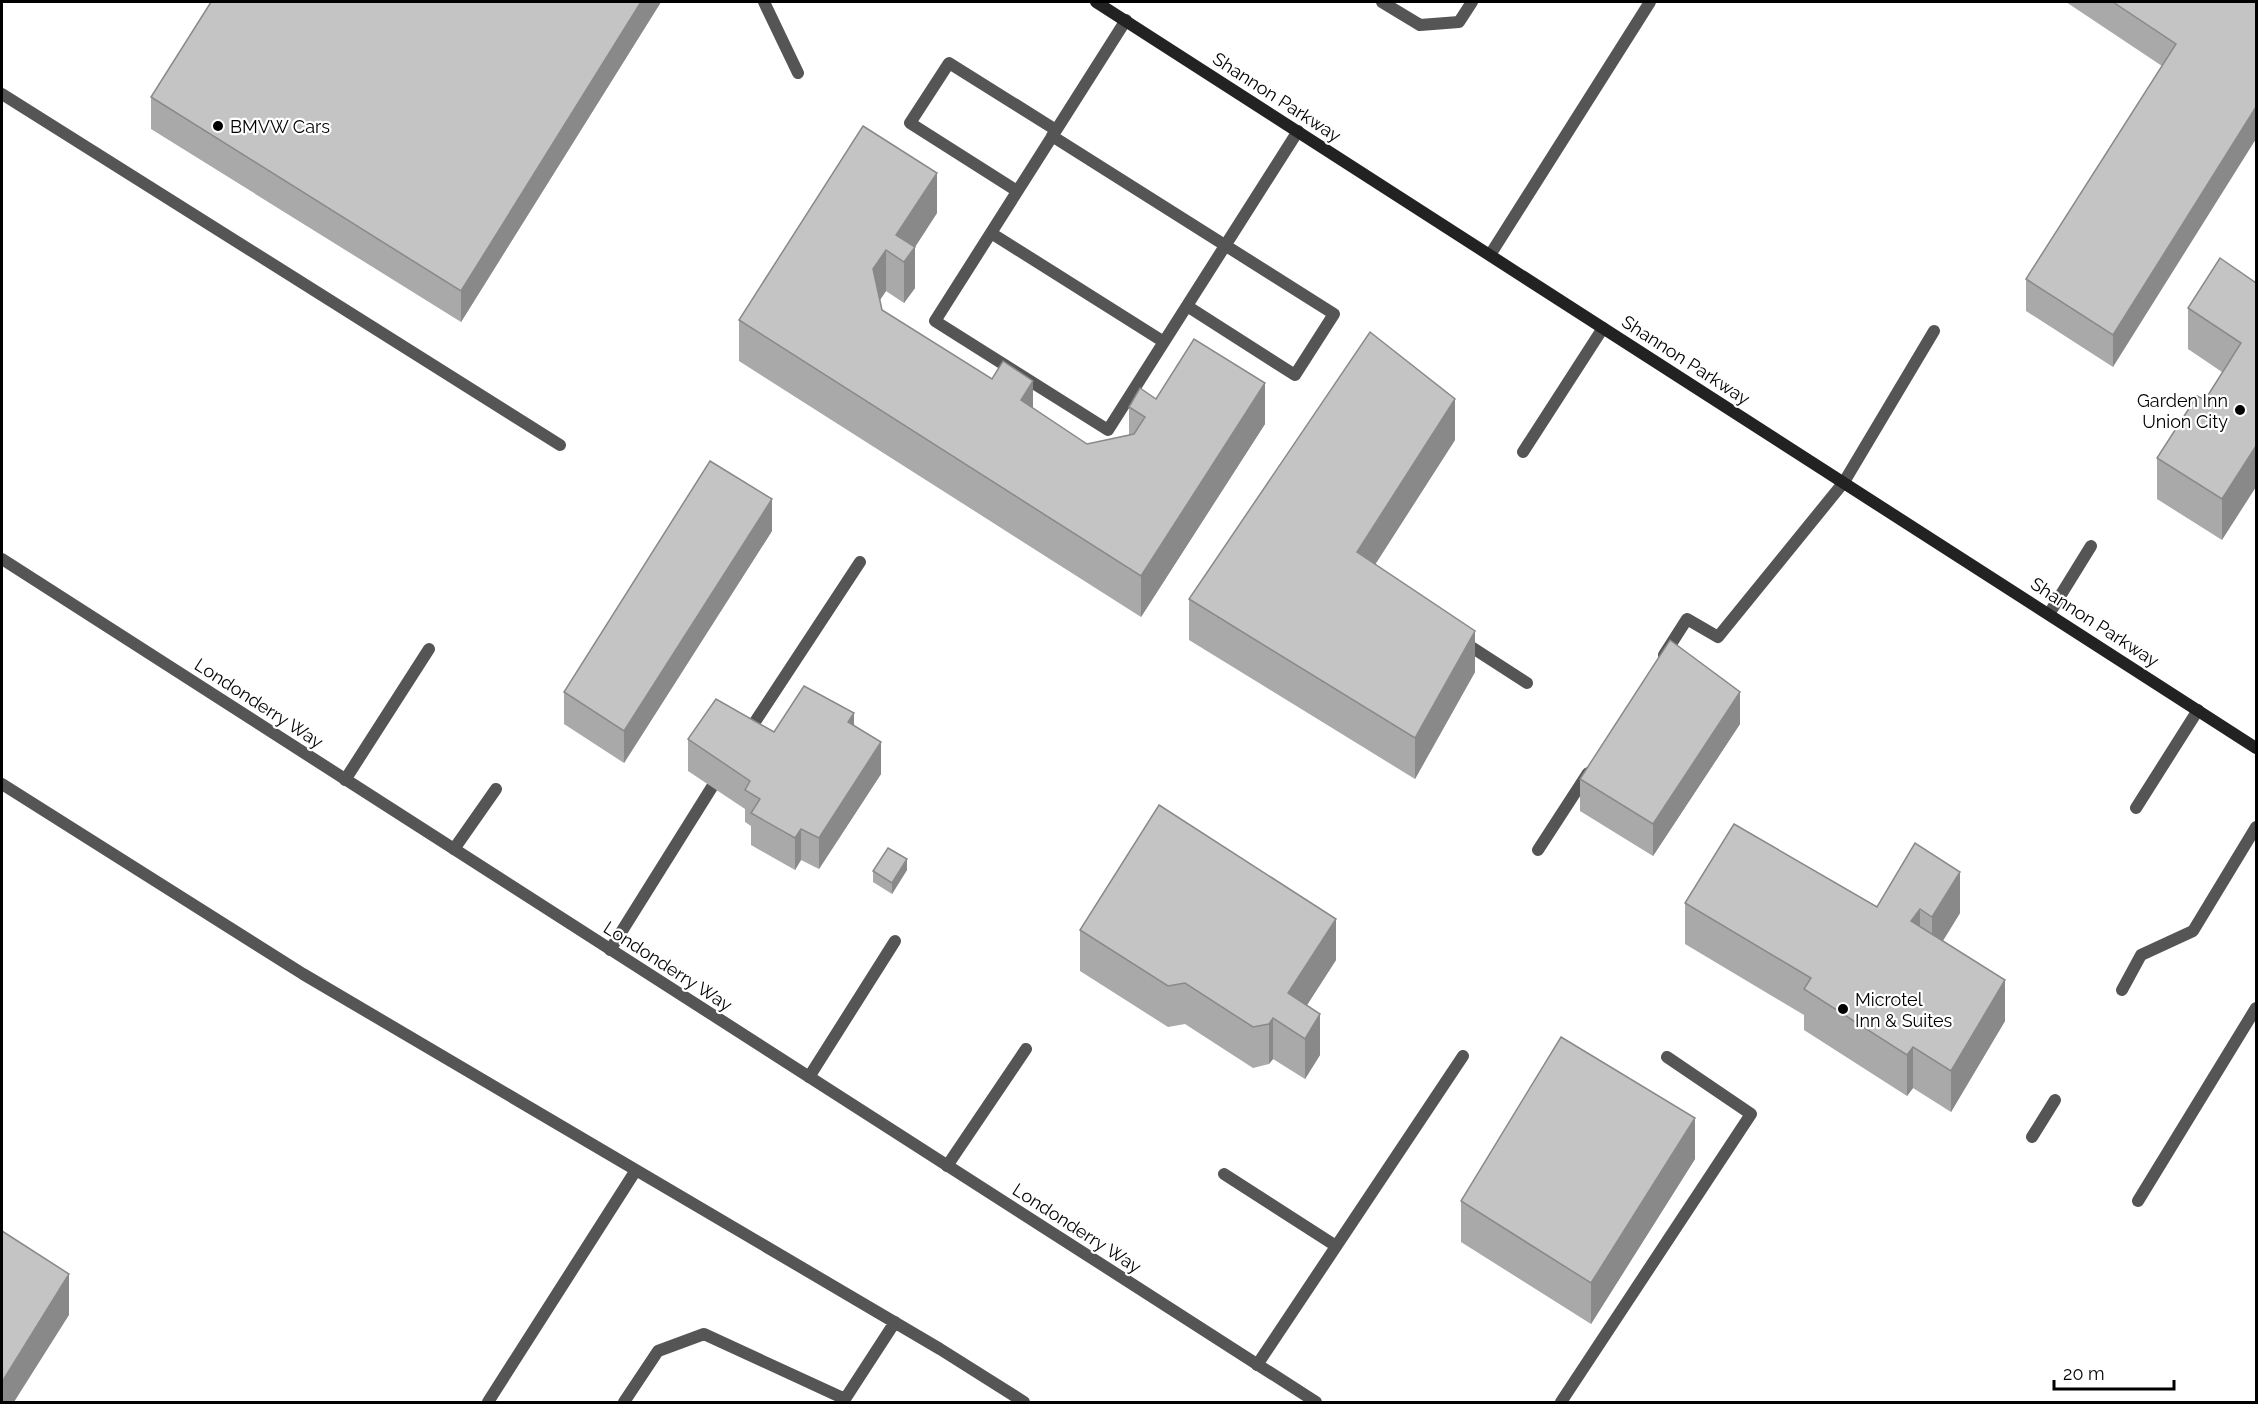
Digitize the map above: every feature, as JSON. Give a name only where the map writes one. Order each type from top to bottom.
[{"type":"street","points":[[764,2],[798,73]]},
{"type":"street","name":"Shannon Parkway","points":[[1096,2],[2256,748]]},
{"type":"street","points":[[1382,2],[1420,25],[1459,22],[1472,2]]},
{"type":"street","points":[[1491,255],[1650,2]]},
{"type":"street","points":[[1126,20],[935,321],[1108,430],[1298,131]]},
{"type":"street","points":[[1017,191],[910,123],[949,63],[1225,246],[1334,314],[1295,375],[1187,306]]},
{"type":"street","points":[[2,94],[560,445]]},
{"type":"street","points":[[991,233],[1164,342]]},
{"type":"street","points":[[1523,453],[1603,328]]},
{"type":"street","points":[[1654,669],[1687,619],[1718,637],[1844,482],[1934,331]]},
{"type":"street","points":[[2049,614],[2091,546]]},
{"type":"street","name":"Londonderry Way","points":[[2,559],[1316,1402]]},
{"type":"street","points":[[740,745],[860,562]]},
{"type":"street","points":[[1449,634],[1527,683]]},
{"type":"street","points":[[345,780],[429,649]]},
{"type":"street","points":[[2136,808],[2198,710]]},
{"type":"street","points":[[1538,850],[1596,760]]},
{"type":"street","points":[[2,784],[303,974],[895,1322],[1024,1402]]},
{"type":"street","points":[[610,950],[712,787]]},
{"type":"street","points":[[454,849],[496,789]]},
{"type":"street","points":[[2122,990],[2141,955],[2193,932],[2256,826]]},
{"type":"street","points":[[809,1077],[895,941]]},
{"type":"street","points":[[2138,1201],[2256,1008]]},
{"type":"street","points":[[947,1166],[1026,1049]]},
{"type":"street","points":[[1257,1365],[1463,1056]]},
{"type":"street","points":[[1561,1402],[1751,1114],[1667,1057]]},
{"type":"street","points":[[2032,1137],[2055,1100]]},
{"type":"street","points":[[488,1402],[636,1170]]},
{"type":"street","points":[[1224,1174],[1336,1246]]},
{"type":"street","points":[[624,1402],[658,1351],[704,1334],[845,1399],[895,1322]]},
{"type":"building","points":[[211,2],[641,2],[461,291],[151,97]]},
{"type":"building","points":[[2113,2],[2256,2],[2256,107],[2113,335],[2026,279],[2176,44]]},
{"type":"building","points":[[863,126],[937,173],[896,235],[915,247],[904,262],[886,250],[873,269],[882,310],[992,379],[1003,361],[1033,381],[1021,400],[1087,444],[1134,434],[1145,417],[1129,407],[1140,388],[1156,399],[1194,339],[1265,383],[1141,576],[739,320]]},
{"type":"building","points":[[2220,258],[2256,283],[2256,446],[2222,499],[2157,458],[2197,396],[2205,400],[2241,343],[2188,308]]},
{"type":"building","points":[[1370,332],[1455,399],[1357,552],[1475,631],[1415,738],[1189,599]]},
{"type":"building","points":[[710,461],[772,499],[624,731],[564,692]]},
{"type":"building","points":[[1670,640],[1740,692],[1653,824],[1580,779]]},
{"type":"building","points":[[804,686],[854,713],[848,722],[881,742],[819,838],[801,829],[795,838],[751,813],[760,799],[745,790],[750,781],[688,739],[716,699],[774,732]]},
{"type":"building","points":[[1159,805],[1336,919],[1288,993],[1320,1014],[1305,1039],[1273,1018],[1269,1024],[1253,1027],[1185,983],[1168,986],[1080,930]]},
{"type":"building","points":[[1734,824],[1877,907],[1915,843],[1960,872],[1932,917],[1920,909],[1911,921],[2005,980],[1951,1071],[1913,1047],[1907,1055],[1804,989],[1811,978],[1685,903]]},
{"type":"building","points":[[888,848],[907,859],[892,883],[873,871]]},
{"type":"building","points":[[1561,1037],[1695,1118],[1591,1283],[1461,1201]]},
{"type":"building","points":[[2,1231],[69,1274],[2,1382]]},
{"type":"place","name":"BMVW Cars","points":[[218,126]]},
{"type":"place","name":"Garden Inn Union City","points":[[2240,410]]},
{"type":"place","name":"Microtel Inn & Suites","points":[[1843,1009]]}]
